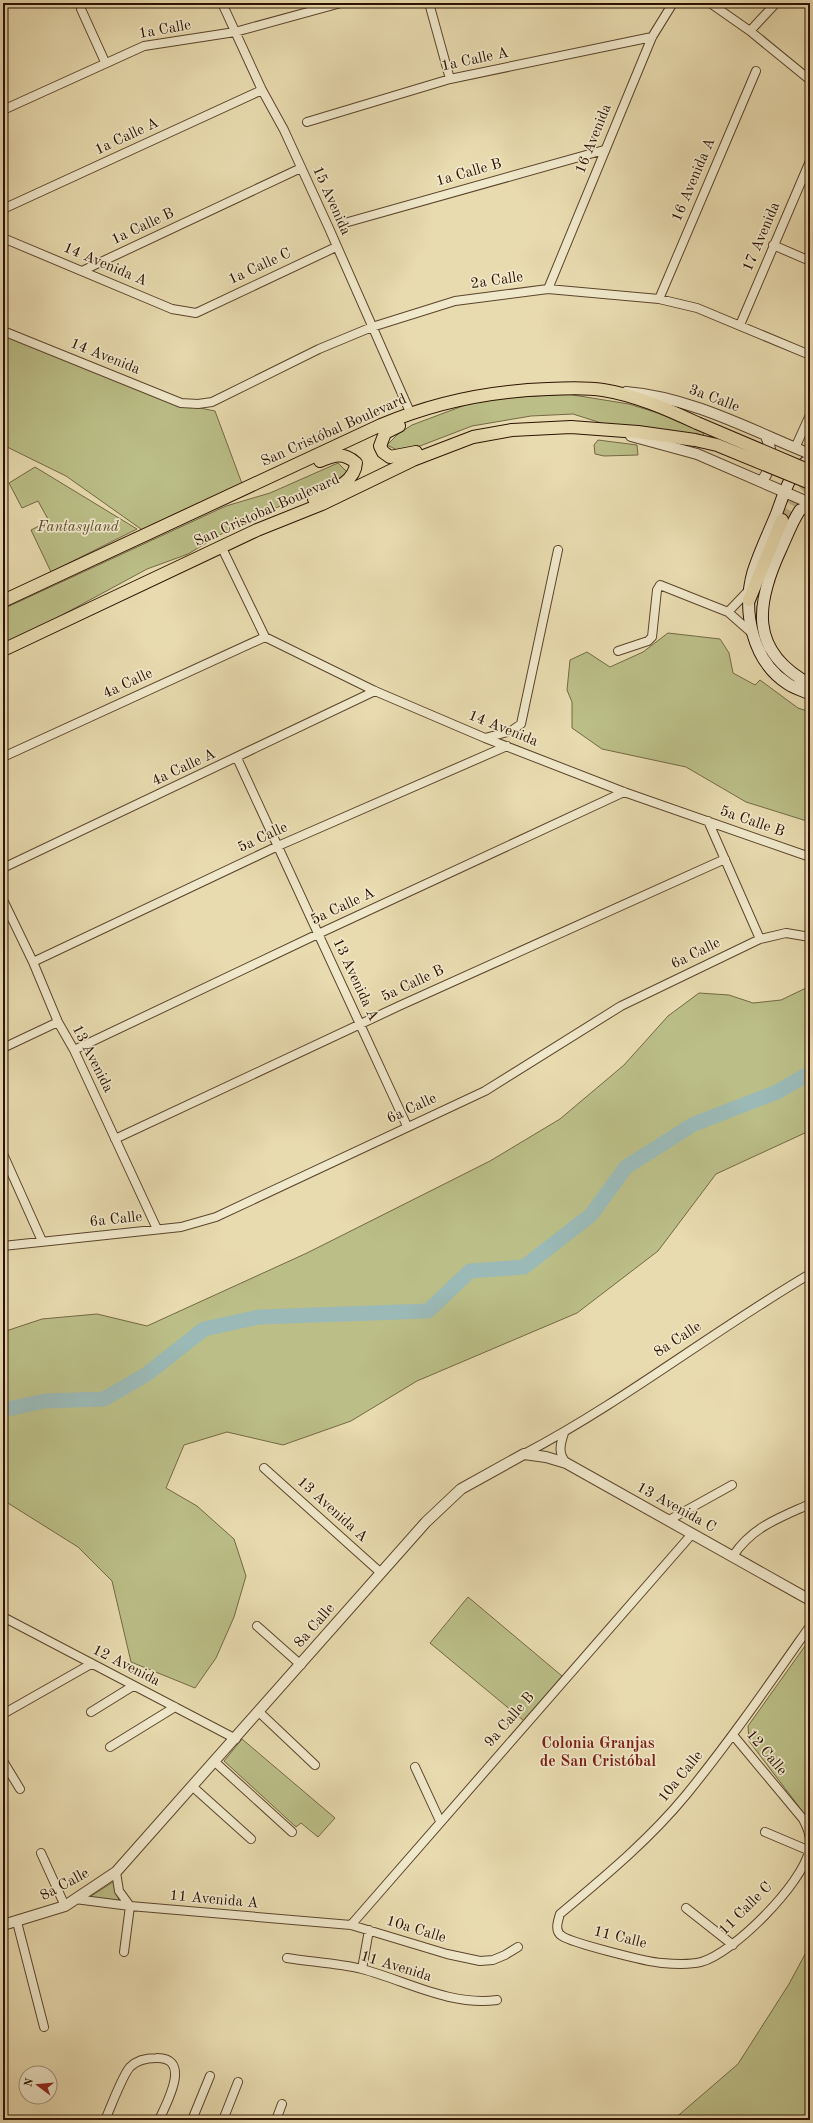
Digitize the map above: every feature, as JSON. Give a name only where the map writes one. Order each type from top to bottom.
[{"type":"main road","name":"San Cristóbal Boulevard","points":[[3,601],[410,412],[466,397],[517,390],[570,388],[603,390],[645,401],[810,471]]},
{"type":"main road","points":[[466,397],[385,433],[380,446],[383,452],[390,457],[397,457],[454,439],[473,437]]},
{"type":"main road","name":"San Cristobal Boulevard","points":[[3,650],[222,548],[257,530],[322,504],[413,460],[473,437],[512,430],[552,428],[596,429],[617,432]]},
{"type":"main road","points":[[617,432],[638,432],[695,440],[717,445],[810,483]]},
{"type":"main road","points":[[223,499],[272,482],[331,456],[341,454],[349,457],[356,463],[355,471],[351,478],[257,530]]},
{"type":"main road","points":[[810,460],[805,462],[794,473],[754,571],[750,594],[753,634],[762,659],[788,684],[810,694]]},
{"type":"main road","points":[[810,506],[800,510],[793,522],[769,575],[762,611],[771,650],[781,664],[810,684]]},
{"type":"main road","points":[[750,594],[782,520]]},
{"type":"street","points":[[81,3],[81,9],[105,62]]},
{"type":"street","name":"15 Avenida","points":[[222,3],[234,32],[262,90],[284,130],[410,412]]},
{"type":"street","name":"1a Calle","points":[[3,110],[105,62],[155,43],[234,32],[341,3]]},
{"type":"street","points":[[429,3],[450,79]]},
{"type":"street","name":"16 Avenida","points":[[548,289],[604,150],[652,37],[674,3]]},
{"type":"street","points":[[710,3],[750,31],[810,80]]},
{"type":"street","points":[[750,31],[776,3]]},
{"type":"street","name":"1a Calle A","points":[[307,122],[450,79],[652,37]]},
{"type":"street","name":"16 Avenida A","points":[[659,299],[756,71]]},
{"type":"street","name":"1a Calle A","points":[[3,209],[262,90]]},
{"type":"street","name":"1a Calle B","points":[[341,224],[604,150]]},
{"type":"street","name":"17 Avenida","points":[[740,325],[810,161]]},
{"type":"street","name":"1a Calle B","points":[[84,270],[301,168]]},
{"type":"street","name":"14 Avenida A","points":[[3,238],[84,270],[172,309],[196,313]]},
{"type":"street","points":[[773,245],[810,261]]},
{"type":"street","name":"1a Calle C","points":[[196,313],[336,247]]},
{"type":"street","name":"2a Calle","points":[[198,404],[212,402],[319,349],[372,327],[455,301],[548,289],[659,299],[697,308],[810,355]]},
{"type":"street","name":"14 Avenida","points":[[3,331],[181,403],[198,404]]},
{"type":"street","name":"3a Calle","points":[[603,390],[645,393],[673,400],[810,454]]},
{"type":"street","points":[[795,448],[810,415]]},
{"type":"street","points":[[617,432],[690,452],[786,491],[810,503]]},
{"type":"street","points":[[762,481],[768,473],[772,455],[766,436]]},
{"type":"street","points":[[222,548],[265,637]]},
{"type":"street","points":[[485,738],[511,731],[522,724],[558,550]]},
{"type":"street","points":[[618,651],[648,641],[652,637],[657,590],[660,585],[728,612],[753,634]]},
{"type":"street","points":[[728,612],[750,594]]},
{"type":"street","name":"14 Avenida","points":[[265,637],[375,691],[485,738],[624,792],[708,821]]},
{"type":"street","name":"4a Calle","points":[[3,757],[265,637]]},
{"type":"street","name":"4a Calle A","points":[[3,868],[237,758],[375,691]]},
{"type":"street","name":"5a Calle","points":[[33,962],[278,846],[507,746]]},
{"type":"street","name":"13 Avenida A","points":[[237,758],[407,1126]]},
{"type":"street","name":"5a Calle A","points":[[74,1050],[318,934],[624,792]]},
{"type":"street","points":[[708,821],[760,939]]},
{"type":"street","name":"5a Calle B","points":[[708,821],[810,857]]},
{"type":"street","name":"5a Calle B","points":[[115,1139],[360,1024],[725,859]]},
{"type":"street","name":"13 Avenida","points":[[3,900],[5,912],[33,962],[58,1022],[74,1050],[157,1229]]},
{"type":"street","name":"6a Calle","points":[[3,1246],[181,1227],[216,1217],[407,1126],[485,1091],[621,1006],[760,939],[786,933],[810,937]]},
{"type":"street","points":[[3,1048],[58,1022]]},
{"type":"street","points":[[3,1154],[42,1241]]},
{"type":"street","name":"8a Calle","points":[[3,1925],[19,1926],[65,1906],[116,1872],[236,1739],[426,1522],[461,1489],[564,1433],[770,1298],[810,1274]]},
{"type":"street","points":[[564,1433],[560,1445],[561,1457],[566,1463]]},
{"type":"street","name":"13 Avenida C","points":[[524,1454],[546,1457],[566,1463],[810,1600]]},
{"type":"street","name":"13 Avenida A","points":[[264,1468],[381,1573]]},
{"type":"street","points":[[668,1520],[732,1485]]},
{"type":"street","points":[[733,1556],[743,1541],[765,1525],[810,1504]]},
{"type":"street","name":"9a Calle B","points":[[351,1925],[440,1821],[692,1534]]},
{"type":"street","name":"12 Avenida","points":[[3,1617],[236,1739]]},
{"type":"street","points":[[257,1626],[301,1665]]},
{"type":"street","name":"10a Calle","points":[[556,1928],[560,1914],[627,1858],[685,1796],[733,1735],[810,1626]]},
{"type":"street","points":[[3,1714],[91,1664]]},
{"type":"street","points":[[91,1712],[133,1686]]},
{"type":"street","points":[[110,1747],[175,1707]]},
{"type":"street","points":[[259,1712],[315,1765]]},
{"type":"street","name":"12 Calle","points":[[733,1735],[803,1819],[808,1828],[810,1850]]},
{"type":"street","points":[[3,1761],[20,1789]]},
{"type":"street","points":[[215,1762],[292,1832]]},
{"type":"street","points":[[415,1767],[440,1821]]},
{"type":"street","points":[[193,1787],[252,1839]]},
{"type":"street","points":[[765,1832],[810,1850]]},
{"type":"street","name":"11 Calle C","points":[[683,1963],[701,1962],[714,1957],[733,1945],[760,1920],[801,1872],[810,1850]]},
{"type":"street","points":[[41,1853],[65,1906]]},
{"type":"street","points":[[116,1872],[119,1891],[130,1906],[124,1952]]},
{"type":"street","name":"11 Avenida A","points":[[75,1899],[130,1906],[351,1925]]},
{"type":"street","points":[[686,1908],[733,1945]]},
{"type":"street","name":"10a Calle","points":[[351,1925],[447,1954],[480,1962],[493,1960],[518,1947]]},
{"type":"street","points":[[19,1926],[44,2027]]},
{"type":"street","name":"11 Calle","points":[[556,1928],[561,1936],[576,1942],[660,1963],[683,1963]]},
{"type":"street","points":[[362,1969],[369,1930]]},
{"type":"street","name":"11 Avenida","points":[[287,1958],[362,1969],[450,1998],[478,2003],[497,2000]]},
{"type":"street","points":[[105,2120],[129,2068],[140,2060],[156,2058],[169,2060],[173,2065],[175,2072],[175,2083],[159,2120]]},
{"type":"street","points":[[192,2120],[210,2076]]},
{"type":"street","points":[[223,2120],[238,2082]]},
{"type":"street","points":[[276,2120],[282,2104]]},
{"type":"green space","points":[[3,328],[180,404],[215,411],[244,489],[148,534],[66,476],[3,445]]},
{"type":"green space","points":[[567,394],[629,404],[661,414],[704,433],[703,436],[617,428],[573,414],[531,416],[472,426],[407,451],[399,451],[387,445],[398,434],[412,425],[468,404],[501,398]]},
{"type":"green space","points":[[598,440],[637,445],[638,455],[604,456],[595,454],[594,445]]},
{"type":"green space","points":[[338,463],[347,472],[337,482],[238,524],[188,554],[147,569],[3,647],[3,609],[226,506],[270,493]]},
{"type":"green space","name":"Fantasyland","points":[[35,467],[137,529],[51,572],[31,530],[49,521],[38,501],[22,508],[9,483]]},
{"type":"green space","points":[[668,633],[720,639],[729,653],[733,673],[755,685],[760,680],[798,708],[810,712],[810,822],[746,802],[686,767],[602,749],[572,728],[572,702],[567,690],[570,660],[587,652],[610,667],[643,652]]},
{"type":"green space","points":[[804,989],[810,990],[810,1133],[807,1132],[716,1174],[658,1251],[577,1313],[417,1381],[351,1421],[283,1445],[227,1432],[184,1445],[166,1488],[197,1506],[234,1539],[246,1576],[234,1617],[216,1658],[195,1688],[131,1662],[112,1581],[78,1547],[3,1500],[3,1332],[42,1319],[97,1314],[147,1326],[307,1253],[490,1161],[560,1119],[624,1065],[668,1016],[699,993],[729,995],[753,1003],[781,1000]]},
{"type":"green space","points":[[468,1597],[562,1676],[524,1721],[430,1643]]},
{"type":"green space","points":[[810,1639],[810,1825],[806,1816],[749,1741],[748,1726]]},
{"type":"green space","points":[[242,1739],[335,1818],[318,1837],[301,1823],[296,1827],[224,1761]]},
{"type":"green space","points":[[113,1882],[119,1901],[88,1898]]},
{"type":"green space","points":[[810,1945],[810,2120],[673,2120],[738,2064],[789,1984]]},
{"type":"waterway","points":[[3,1410],[45,1401],[104,1399],[147,1374],[204,1329],[259,1317],[428,1311],[470,1271],[524,1267],[591,1215],[626,1167],[694,1124],[777,1092],[810,1073]]},
{"type":"waterway","points":[[810,2077],[807,2089],[810,2101]]},
{"type":"tunnel","points":[[782,520],[794,500],[810,484]]},
{"type":"district","name":"Colonia Granjas de San Cristóbal","points":[[598,1753]]}]
